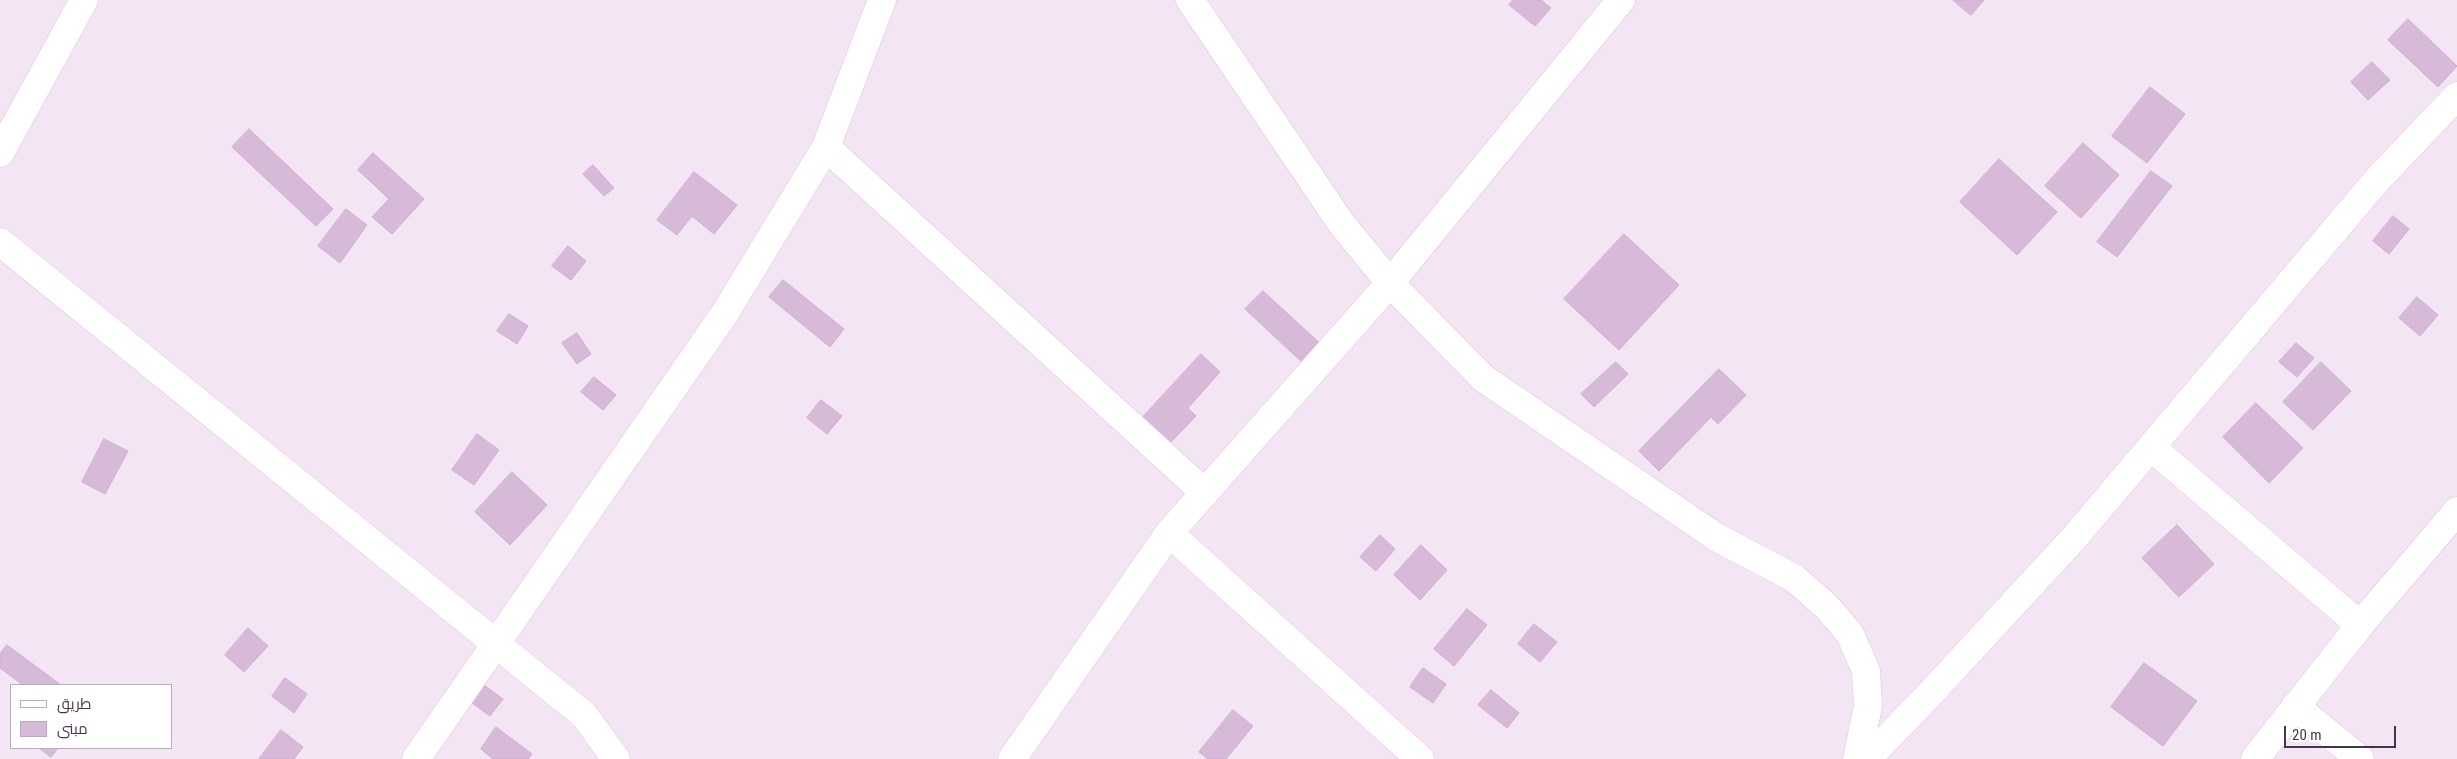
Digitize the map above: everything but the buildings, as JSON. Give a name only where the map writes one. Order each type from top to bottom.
[{"type":"street","points":[[0,153],[84,0]]},
{"type":"street","points":[[416,759],[725,313],[826,147],[882,0]]},
{"type":"street","points":[[1012,759],[1169,533],[1390,283],[1621,0]]},
{"type":"street","points":[[1196,2],[1341,223],[1390,283],[1483,378],[1716,537],[1794,578],[1827,607],[1850,634],[1866,671],[1868,706],[1857,759]]},
{"type":"street","points":[[1867,759],[2074,538],[2377,180],[2457,96]]},
{"type":"street","points":[[826,147],[1205,493]]},
{"type":"street","points":[[0,242],[584,716],[616,759]]},
{"type":"street","points":[[2152,448],[2360,625]]},
{"type":"street","points":[[2255,759],[2360,625],[2457,511]]},
{"type":"street","points":[[1169,533],[1420,759]]},
{"type":"street","points":[[2295,706],[2360,759]]}]
